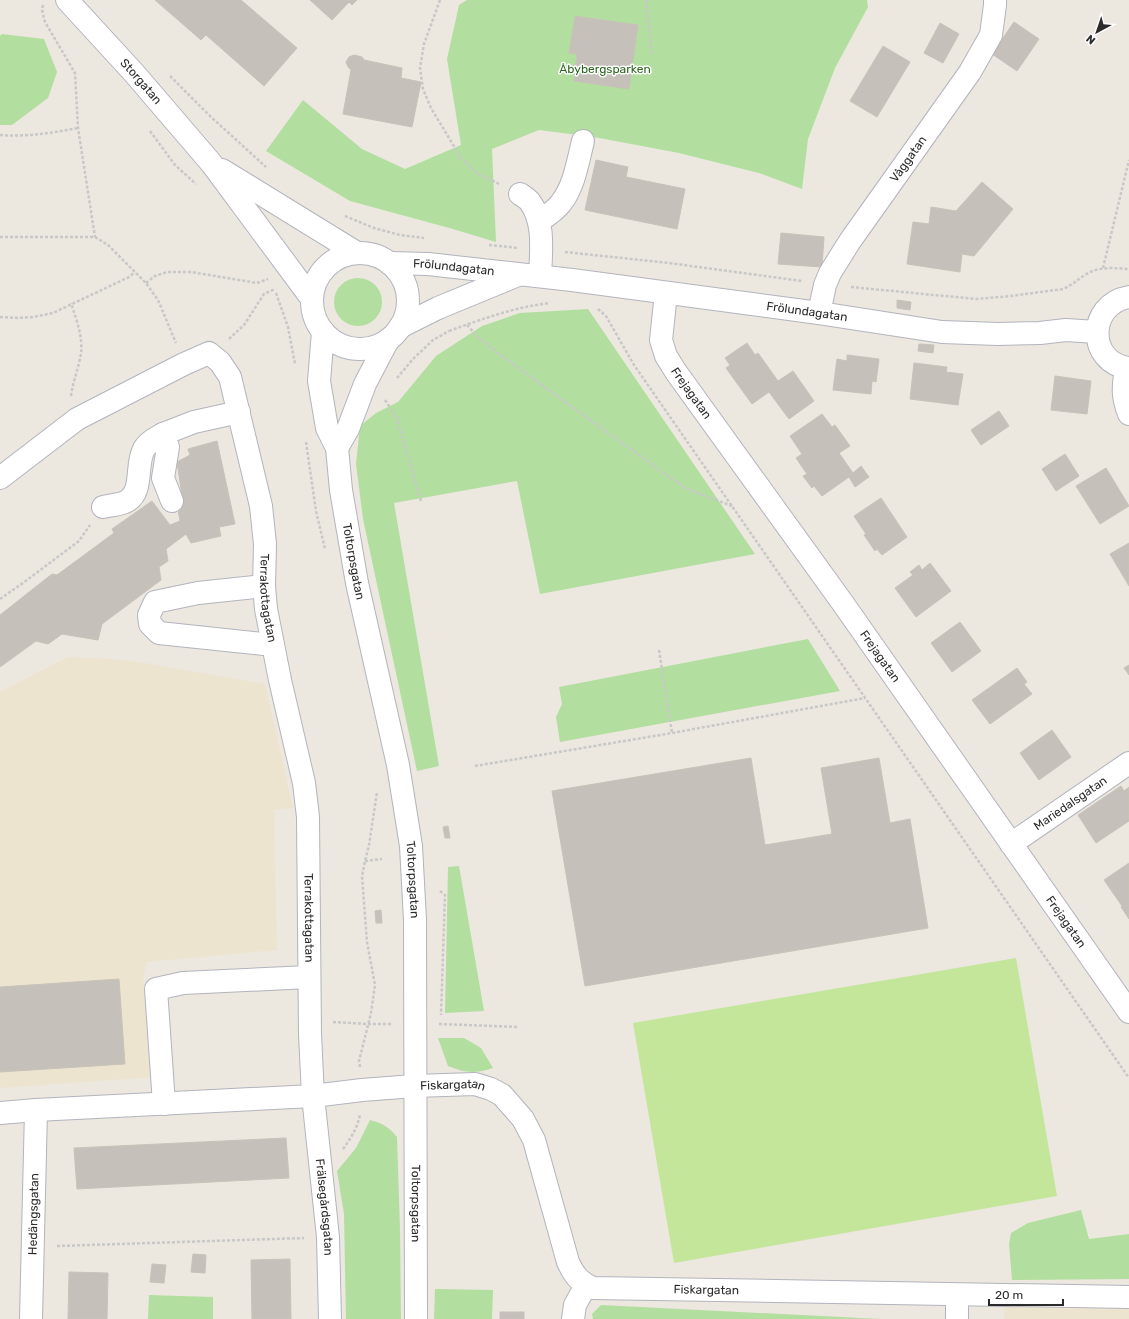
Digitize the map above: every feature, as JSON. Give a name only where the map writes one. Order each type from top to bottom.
[{"type":"street","name":"Storgatan","points":[[72,2],[212,164],[312,299]]},
{"type":"street","name":"Våggatan","points":[[819,313],[825,284],[838,260],[970,72],[991,36],[995,3]]},
{"type":"street","points":[[540,221],[551,214],[562,203],[572,182],[584,142]]},
{"type":"street","name":"Storgatan","points":[[212,164],[357,253]]},
{"type":"street","points":[[520,194],[530,201],[540,221],[540,276]]},
{"type":"street","points":[[337,448],[348,429],[365,384],[394,334],[407,311],[407,293],[405,284],[396,269],[389,263],[374,255],[357,253],[340,257],[325,268],[316,282],[312,299],[314,316],[323,332],[337,343],[354,349],[372,348],[394,334]]},
{"type":"street","name":"Frölundagatan","points":[[389,263],[428,264],[540,276],[819,313],[942,332],[998,334],[1066,330],[1097,332]]},
{"type":"street","name":"Frölundagatan","points":[[394,334],[438,308],[519,274]]},
{"type":"street","name":"Frejagatan","points":[[666,293],[661,340],[669,362],[842,602],[1129,1012]]},
{"type":"street","points":[[1129,297],[1121,299],[1109,306],[1100,318],[1097,332],[1098,341],[1105,355],[1118,365],[1128,368],[1123,387],[1129,414]]},
{"type":"street","name":"Toltorpsgatan","points":[[323,332],[319,381],[327,428],[337,448],[341,490],[357,583],[398,765],[411,846],[414,920],[416,1319]]},
{"type":"street","points":[[0,478],[77,419],[184,364],[209,353]]},
{"type":"street","name":"Terrakottagatan","points":[[209,353],[220,362],[230,377],[261,506],[265,544],[264,586],[266,609],[280,680],[304,783],[308,817],[309,977],[313,1096]]},
{"type":"street","points":[[103,507],[127,501],[137,490],[139,467],[144,449],[153,439],[194,422],[239,412]]},
{"type":"street","points":[[163,434],[168,447],[163,478],[172,501]]},
{"type":"street","points":[[264,586],[198,593],[155,602],[149,615],[150,624],[159,633],[273,645]]},
{"type":"street","name":"Mariedalsgatan","points":[[1011,844],[1129,762]]},
{"type":"street","points":[[164,1104],[156,989],[183,983],[309,977]]},
{"type":"street","name":"Fiskargatan","points":[[414,1086],[475,1084],[491,1089],[502,1095],[512,1106],[523,1119],[534,1140],[568,1262],[573,1274],[586,1285],[593,1288],[1129,1297]]},
{"type":"street","points":[[0,1113],[313,1096],[414,1086]]},
{"type":"street","name":"Frälsegårdsgatan","points":[[313,1096],[328,1237],[330,1319]]},
{"type":"street","name":"Hedängsgatan","points":[[31,1319],[36,1110]]},
{"type":"street","points":[[573,1319],[575,1305],[586,1285]]},
{"type":"street","points":[[957,1295],[958,1319]]},
{"type":"path","points":[[440,0],[424,44],[420,68],[423,89],[431,108],[461,158],[477,173],[520,194]]},
{"type":"path","points":[[647,0],[652,55]]},
{"type":"path","points":[[44,3],[42,10],[45,22],[75,74],[78,128],[94,237]]},
{"type":"path","points":[[0,135],[17,136],[55,133],[78,128]]},
{"type":"path","points":[[1129,160],[1103,268],[1129,269]]},
{"type":"path","points":[[0,237],[94,237],[108,245],[146,283],[158,300],[184,364]]},
{"type":"path","points":[[0,317],[33,317],[53,312],[129,277],[135,272]]},
{"type":"path","points":[[146,283],[155,276],[167,272],[191,272],[257,283],[270,278]]},
{"type":"path","points":[[269,274],[288,327],[296,369]]},
{"type":"path","points":[[209,353],[225,343],[244,325],[264,294],[275,289]]},
{"type":"path","points":[[449,331],[512,310],[536,304],[557,302]]},
{"type":"path","points":[[71,303],[81,336],[81,352],[72,384],[70,407],[77,419]]},
{"type":"path","points":[[596,307],[606,316],[634,365],[1129,1078]]},
{"type":"path","points":[[467,325],[479,338],[499,354],[685,488],[732,506]]},
{"type":"path","points":[[382,397],[397,418],[421,501]]},
{"type":"path","points":[[305,436],[316,511],[327,555]]},
{"type":"path","points":[[0,599],[79,541],[103,507]]},
{"type":"path","points":[[659,650],[672,733]]},
{"type":"path","points":[[475,766],[672,733],[865,698]]},
{"type":"path","points":[[371,1014],[375,985],[367,942],[362,876],[369,845],[377,789]]},
{"type":"path","points":[[365,861],[382,859]]},
{"type":"path","points":[[440,891],[445,895],[441,1016]]},
{"type":"path","points":[[310,1020],[368,1024],[441,1024],[519,1027]]},
{"type":"path","points":[[33,1247],[328,1237]]},
{"type":"shaded area","points":[[68,657],[133,661],[265,684],[293,808],[274,810],[277,950],[147,962],[143,977],[156,1077],[0,1088],[0,1072],[125,1064],[119,980],[0,987],[0,692]]},
{"type":"shaded area","points":[[1005,1304],[1129,1307],[1129,1319],[1004,1319]]},
{"type":"green space","name":"Åbybergsparken","points":[[467,0],[867,0],[868,7],[835,68],[808,139],[802,189],[759,173],[679,153],[594,137],[539,130],[492,149],[496,242],[350,201],[266,151],[303,100],[362,149],[405,169],[461,145],[447,59],[459,5]]},
{"type":"green space","points":[[2,34],[44,39],[57,72],[48,98],[12,125],[0,125],[0,36]]},
{"type":"green space","points":[[353,278],[363,278],[372,282],[378,288],[381,293],[381,311],[372,322],[363,326],[353,326],[344,322],[338,316],[334,307],[334,297],[338,288],[344,282]]},
{"type":"green space","points":[[588,309],[755,554],[540,594],[517,481],[394,503],[439,766],[417,771],[363,519],[356,464],[360,426],[376,413],[398,402],[436,356],[482,326],[520,313]]},
{"type":"green space","points":[[808,639],[840,691],[560,742],[556,717],[562,704],[559,687]]},
{"type":"green space","points":[[459,866],[484,1011],[445,1013],[448,867]]},
{"type":"green space","points":[[1016,958],[1057,1196],[674,1263],[633,1023]]},
{"type":"green space","points":[[438,1038],[464,1038],[481,1048],[493,1068],[470,1072],[448,1066]]},
{"type":"green space","points":[[370,1120],[385,1126],[397,1137],[401,1319],[346,1319],[344,1214],[337,1171],[356,1148]]},
{"type":"green space","points":[[1081,1210],[1089,1239],[1129,1234],[1129,1279],[1012,1280],[1009,1244],[1011,1233],[1028,1223]]},
{"type":"green space","points":[[435,1289],[493,1290],[492,1319],[434,1319]]},
{"type":"green space","points":[[149,1295],[213,1297],[213,1319],[148,1319]]},
{"type":"green space","points":[[601,1305],[881,1319],[593,1319],[592,1314]]},
{"type":"building","points":[[155,0],[241,0],[297,48],[264,86],[206,35],[201,40]]},
{"type":"building","points":[[310,0],[357,0],[352,5],[349,2],[332,20]]},
{"type":"building","points":[[575,16],[638,25],[629,89],[574,81],[577,54],[569,53]]},
{"type":"building","points":[[1014,22],[1039,39],[1017,71],[992,54]]},
{"type":"building","points":[[940,23],[959,34],[943,63],[924,53]]},
{"type":"building","points":[[883,46],[910,62],[877,117],[850,101]]},
{"type":"building","points":[[354,55],[362,57],[364,60],[402,68],[401,78],[421,82],[412,127],[343,114],[351,70],[346,62],[349,57]]},
{"type":"building","points":[[596,160],[628,167],[626,177],[685,189],[677,229],[585,210]]},
{"type":"building","points":[[982,182],[1013,209],[974,256],[962,254],[960,272],[907,264],[913,222],[929,224],[931,207],[956,211]]},
{"type":"building","points":[[781,233],[824,237],[822,267],[778,264]]},
{"type":"building","points":[[897,300],[911,302],[910,310],[897,308]]},
{"type":"building","points":[[747,343],[755,355],[758,353],[778,381],[793,371],[814,401],[789,419],[769,392],[752,404],[726,368],[730,365],[725,358]]},
{"type":"building","points":[[919,344],[934,345],[933,353],[918,351]]},
{"type":"building","points":[[847,355],[879,359],[876,382],[872,381],[871,394],[833,390],[837,359],[847,361]]},
{"type":"building","points":[[914,363],[947,367],[946,372],[963,374],[958,405],[910,399]]},
{"type":"building","points":[[1055,376],[1091,381],[1087,414],[1051,410]]},
{"type":"building","points":[[999,411],[1009,426],[981,445],[971,430]]},
{"type":"building","points":[[822,414],[832,427],[835,425],[850,446],[839,453],[853,473],[861,466],[869,477],[855,487],[849,477],[822,496],[814,486],[812,488],[803,476],[807,474],[796,458],[802,454],[790,436]]},
{"type":"building","points":[[217,441],[235,524],[219,527],[221,536],[191,543],[186,534],[166,549],[168,561],[159,567],[161,580],[102,624],[98,640],[62,634],[48,644],[36,641],[0,667],[0,615],[52,574],[57,575],[114,533],[112,529],[152,501],[170,525],[180,521],[177,504],[183,502],[177,462],[190,455],[188,449]]},
{"type":"building","points":[[1065,454],[1079,476],[1056,491],[1042,469]]},
{"type":"building","points":[[1106,468],[1129,506],[1100,524],[1076,486]]},
{"type":"building","points":[[881,498],[907,537],[882,555],[877,549],[875,551],[864,535],[866,534],[854,516]]},
{"type":"building","points":[[1129,543],[1129,586],[1110,554]]},
{"type":"building","points":[[930,563],[951,591],[916,617],[895,588],[913,575],[910,572],[919,565],[922,570]]},
{"type":"building","points":[[960,622],[981,651],[952,672],[931,643]]},
{"type":"building","points":[[1129,665],[1129,675],[1124,668]]},
{"type":"building","points":[[1017,668],[1027,682],[1024,684],[1032,694],[990,724],[972,700]]},
{"type":"building","points":[[1052,730],[1071,757],[1039,780],[1020,753]]},
{"type":"building","points":[[751,758],[765,845],[832,834],[821,768],[879,758],[890,823],[910,819],[928,928],[585,986],[552,791]]},
{"type":"building","points":[[1121,786],[1124,791],[1129,787],[1129,821],[1096,843],[1078,815]]},
{"type":"building","points":[[448,826],[450,838],[445,838],[443,827]]},
{"type":"building","points":[[1129,863],[1129,919],[1104,880]]},
{"type":"building","points":[[381,910],[382,923],[376,923],[375,911]]},
{"type":"building","points":[[119,979],[125,1064],[0,1072],[0,987]]},
{"type":"building","points":[[286,1138],[289,1178],[77,1189],[74,1148]]},
{"type":"building","points":[[193,1254],[206,1255],[205,1273],[191,1272]]},
{"type":"building","points":[[290,1259],[291,1319],[252,1319],[251,1260]]},
{"type":"building","points":[[152,1264],[166,1265],[164,1283],[150,1282]]},
{"type":"building","points":[[69,1272],[108,1273],[107,1319],[68,1319]]},
{"type":"building","points":[[500,1312],[524,1312],[524,1319],[500,1319]]}]
